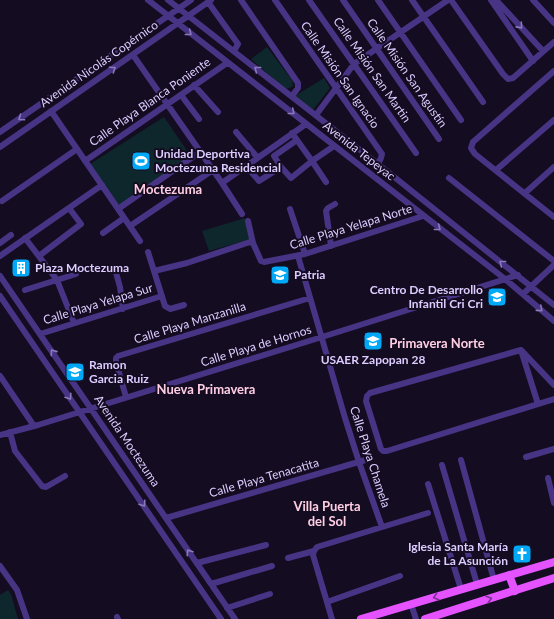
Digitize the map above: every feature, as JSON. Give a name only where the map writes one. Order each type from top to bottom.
[{"type":"main road","points":[[361,619],[554,562]]},
{"type":"main road","points":[[510,575],[515,591]]},
{"type":"main road","points":[[425,619],[554,578]]},
{"type":"street","name":"Avenida Tepeyac","points":[[148,0],[505,279],[554,321]]},
{"type":"street","name":"Avenida Tepeyac","points":[[168,0],[292,96],[554,305]]},
{"type":"street","name":"Avenida Nicolás Copérnico","points":[[0,132],[191,0]]},
{"type":"street","points":[[241,0],[298,83],[298,88],[292,96]]},
{"type":"street","name":"Calle Misión San Ignacio","points":[[275,0],[382,154],[378,164]]},
{"type":"street","name":"Calle Misión San Martin","points":[[309,0],[416,153]]},
{"type":"street","name":"Calle Misión San Agustín","points":[[343,0],[439,139]]},
{"type":"street","points":[[378,0],[461,120]]},
{"type":"street","points":[[412,0],[484,102]]},
{"type":"street","points":[[316,115],[354,64],[448,0]]},
{"type":"street","points":[[451,0],[503,74],[508,78],[513,78],[554,42]]},
{"type":"street","points":[[491,0],[533,61]]},
{"type":"street","points":[[496,0],[543,51]]},
{"type":"street","points":[[533,0],[554,23]]},
{"type":"street","name":"Avenida Nicolás Copérnico","points":[[0,147],[210,1]]},
{"type":"street","points":[[210,1],[238,44],[234,51]]},
{"type":"street","points":[[133,55],[242,214]]},
{"type":"street","name":"Calle Playa Blanca Poniente","points":[[85,160],[227,63]]},
{"type":"street","points":[[554,71],[473,142],[471,148],[475,154],[554,216]]},
{"type":"street","points":[[261,87],[270,79]]},
{"type":"street","points":[[194,85],[218,112]]},
{"type":"street","points":[[181,95],[199,119]]},
{"type":"street","points":[[51,111],[140,241]]},
{"type":"street","points":[[496,170],[554,120]]},
{"type":"street","points":[[222,183],[306,124]]},
{"type":"street","points":[[236,132],[257,158]]},
{"type":"street","points":[[292,134],[326,182]]},
{"type":"street","points":[[274,156],[297,140]]},
{"type":"street","points":[[345,154],[352,144]]},
{"type":"street","points":[[269,149],[281,167],[291,178],[334,146]]},
{"type":"street","points":[[2,202],[77,149]]},
{"type":"street","points":[[118,209],[200,152]]},
{"type":"street","points":[[246,166],[259,181],[281,167]]},
{"type":"street","points":[[525,193],[554,167]]},
{"type":"street","points":[[130,226],[213,170]]},
{"type":"street","points":[[449,178],[554,261]]},
{"type":"street","points":[[0,256],[102,185]]},
{"type":"street","points":[[331,246],[326,211],[335,204]]},
{"type":"street","points":[[39,256],[81,224],[69,208]]},
{"type":"street","points":[[290,209],[305,254]]},
{"type":"street","name":"Calle Playa Yelapa Norte","points":[[253,243],[262,262],[298,256],[424,216]]},
{"type":"street","points":[[103,233],[124,218]]},
{"type":"street","points":[[154,271],[187,263],[250,242],[253,243],[248,221]]},
{"type":"street","points":[[0,243],[11,236]]},
{"type":"street","points":[[25,238],[57,280],[74,323]]},
{"type":"street","points":[[148,252],[165,306],[170,309],[184,305]]},
{"type":"street","name":"Calle Playa Chamela","points":[[288,558],[314,551],[317,547],[382,527],[359,462],[298,256]]},
{"type":"street","points":[[523,294],[554,266]]},
{"type":"street","points":[[115,269],[120,287],[123,309]]},
{"type":"street","points":[[25,290],[76,274]]},
{"type":"street","name":"Calle Playa de Hornos","points":[[0,435],[322,338],[518,275]]},
{"type":"street","name":"Avenida Moctezuma","points":[[1,279],[235,619]]},
{"type":"street","name":"Avenida Moctezuma","points":[[0,296],[221,619]]},
{"type":"street","name":"Calle Playa Yelapa Sur","points":[[40,334],[162,296]]},
{"type":"street","name":"Calle Playa Manzanilla","points":[[126,397],[116,362],[116,358],[118,356],[310,298]]},
{"type":"street","points":[[521,350],[554,386]]},
{"type":"street","points":[[521,350],[370,393],[367,396],[366,401],[380,447],[383,451],[387,451],[554,399]]},
{"type":"street","points":[[521,350],[538,404]]},
{"type":"street","points":[[0,376],[34,426]]},
{"type":"street","points":[[10,432],[15,451],[44,488],[65,476]]},
{"type":"street","points":[[526,457],[554,448]]},
{"type":"street","name":"Calle Playa Tenacatita","points":[[166,518],[369,459]]},
{"type":"street","points":[[461,460],[494,580]]},
{"type":"street","points":[[442,465],[477,584]]},
{"type":"street","points":[[548,478],[554,503]]},
{"type":"street","points":[[428,484],[460,589]]},
{"type":"street","points":[[382,527],[428,513]]},
{"type":"street","points":[[197,563],[266,545]]},
{"type":"street","points":[[314,551],[332,619]]},
{"type":"street","points":[[0,566],[17,590],[27,619]]},
{"type":"street","points":[[211,584],[272,566]]},
{"type":"street","points":[[327,602],[400,576]]},
{"type":"street","points":[[227,608],[270,594]]},
{"type":"street","points":[[411,604],[416,619]]},
{"type":"green space","points":[[267,47],[292,80],[292,87],[285,89],[251,59]]},
{"type":"green space","points":[[324,78],[330,88],[313,110],[295,96]]},
{"type":"green space","name":"Unidad Deportiva Moctezuma Residencial","points":[[164,117],[192,158],[120,207],[90,164]]},
{"type":"green space","points":[[245,218],[251,239],[209,251],[202,231]]},
{"type":"green space","points":[[8,590],[11,594],[18,619],[0,619],[0,595]]},
{"type":"place","name":"Unidad Deportiva Moctezuma Residencial","points":[[141,161]]},
{"type":"place","name":"Plaza Moctezuma","points":[[21,268]]},
{"type":"place","name":"Patria","points":[[280,275]]},
{"type":"place","name":"Centro De Desarrollo Infantil Cri Cri","points":[[497,297]]},
{"type":"place","name":"USAER Zapopan 28","points":[[373,341]]},
{"type":"place","name":"Ramon Garcia Ruiz","points":[[75,372]]},
{"type":"place","name":"Iglesia Santa María de La Asunción","points":[[522,554]]},
{"type":"district","name":"Moctezuma","points":[[168,189]]},
{"type":"district","name":"Primavera Norte","points":[[437,343]]},
{"type":"district","name":"Nueva Primavera","points":[[206,389]]},
{"type":"district","name":"Villa Puerta del Sol","points":[[327,514]]}]
